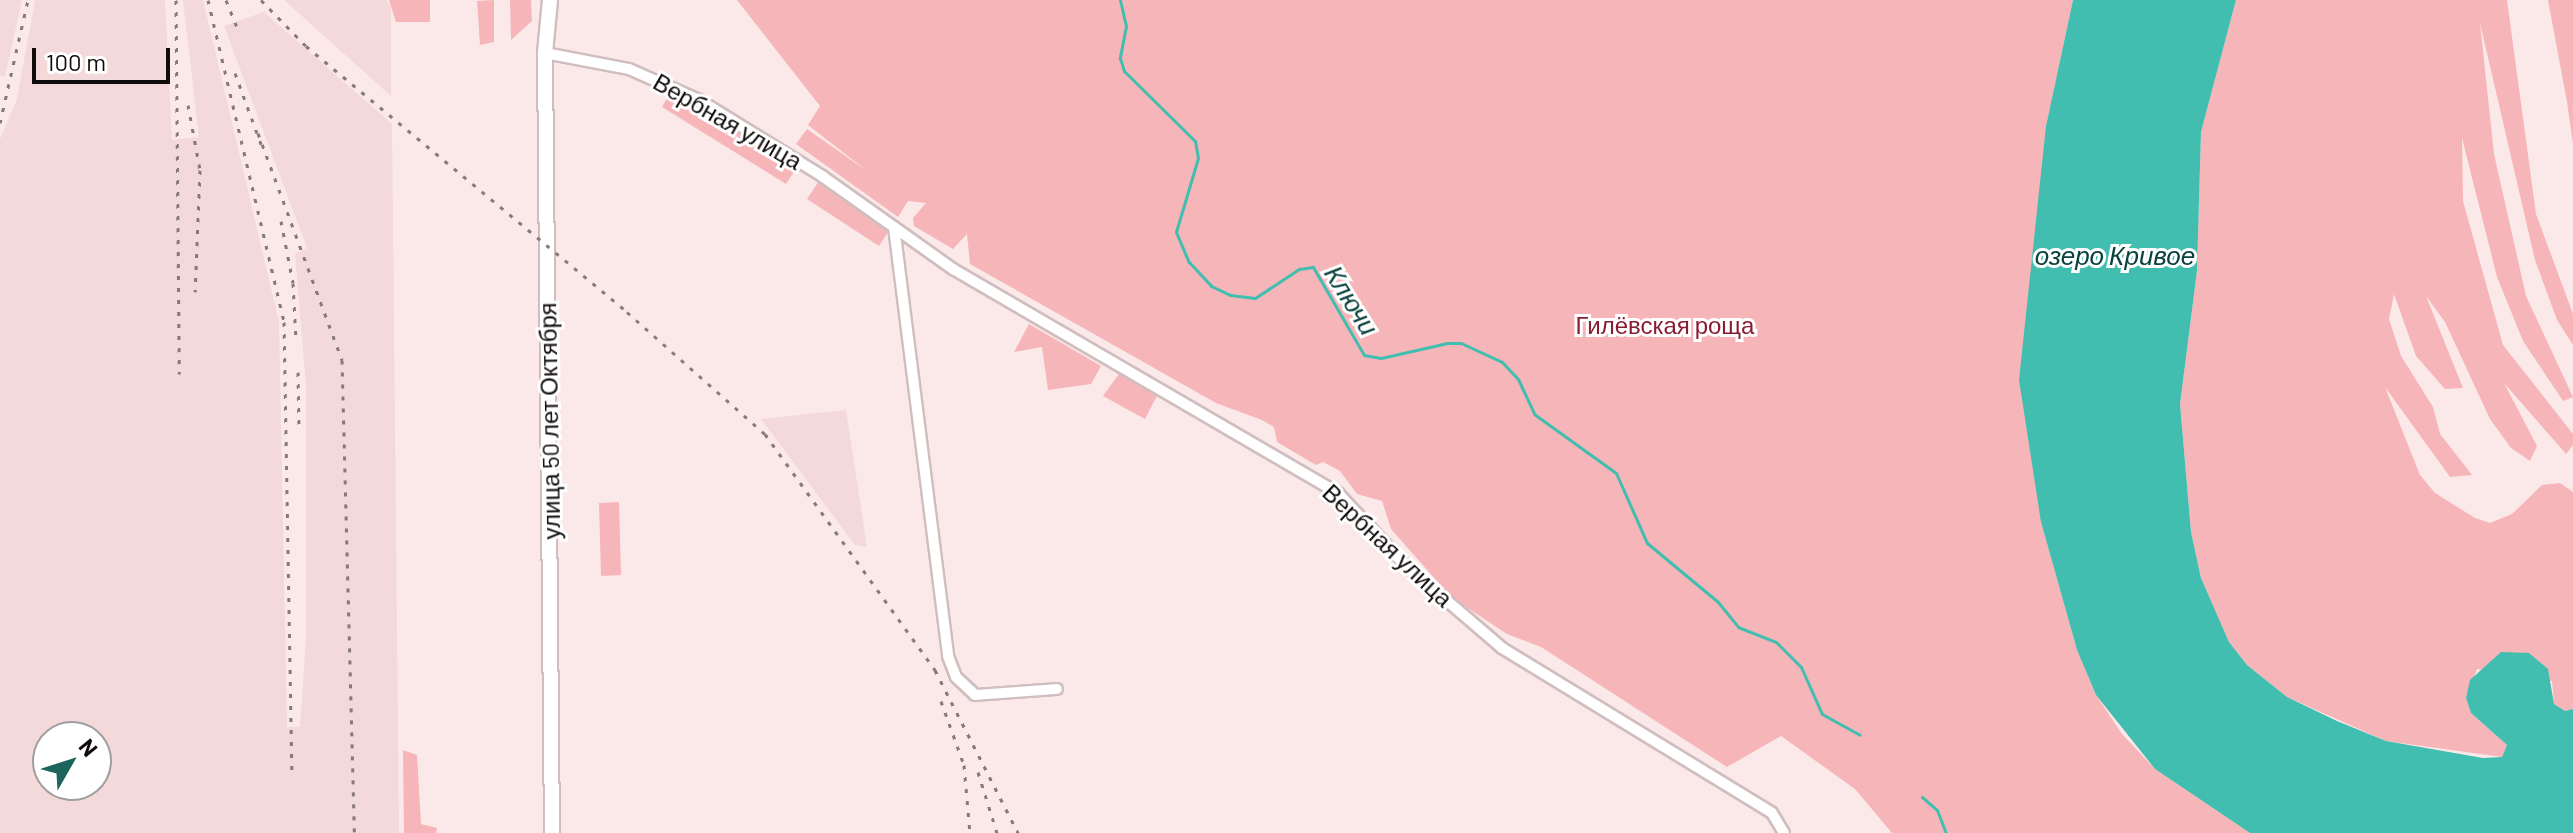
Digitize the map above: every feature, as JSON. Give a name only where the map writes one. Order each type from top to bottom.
[{"type":"main road","name":"улица 50 лет Октября","points":[[548,3],[545,53],[552,833]]},
{"type":"street","name":"Вербная улица","points":[[545,53],[629,69],[699,100],[806,165],[953,269],[1338,493],[1403,563],[1502,648],[1772,813],[1784,833]]},
{"type":"street","points":[[894,227],[948,656],[956,677],[975,695],[1057,689]]},
{"type":"shaded area","points":[[0,0],[22,0],[5,77],[0,76]]},
{"type":"shaded area","points":[[35,0],[165,0],[172,140],[199,137],[183,0],[203,0],[279,322],[287,727],[300,727],[306,637],[306,387],[295,254],[307,248],[224,26],[264,12],[392,124],[399,833],[0,833],[0,139],[17,99]]},
{"type":"shaded area","points":[[284,0],[386,0],[391,6],[391,96]]},
{"type":"shaded area","points":[[846,410],[867,547],[855,545],[761,419]]},
{"type":"green space","points":[[389,0],[430,0],[430,22],[396,22]]},
{"type":"green space","points":[[494,0],[494,42],[480,45],[477,1]]},
{"type":"green space","points":[[510,0],[531,0],[532,21],[511,40]]},
{"type":"green space","name":"Гилёвская роща","points":[[737,0],[2073,0],[2046,126],[2041,522],[2077,650],[2096,695],[2122,734],[2155,769],[2250,833],[1892,833],[1855,789],[1781,736],[1727,767],[1541,647],[1507,634],[1451,597],[1391,529],[1382,501],[1357,494],[1340,471],[1323,462],[1316,465],[1277,442],[1274,427],[1262,420],[1216,403],[970,264],[967,234],[953,249],[914,226],[913,218],[926,203],[908,201],[898,217],[796,144],[807,129],[867,171],[808,125],[820,106]]},
{"type":"green space","points":[[2236,0],[2507,0],[2536,214],[2573,314],[2573,345],[2557,320],[2535,260],[2480,23],[2494,154],[2526,296],[2573,397],[2563,401],[2523,341],[2497,277],[2462,138],[2463,201],[2503,345],[2573,434],[2573,445],[2566,454],[2504,383],[2537,446],[2530,461],[2511,448],[2490,419],[2445,322],[2426,296],[2463,388],[2445,389],[2416,356],[2394,294],[2389,319],[2401,356],[2433,407],[2440,434],[2472,475],[2450,477],[2385,387],[2420,475],[2435,493],[2475,518],[2490,523],[2512,514],[2542,485],[2560,483],[2573,492],[2573,709],[2565,711],[2554,704],[2552,681],[2477,669],[2466,698],[2471,713],[2507,745],[2502,757],[2386,741],[2287,697],[2247,665],[2229,642],[2201,578],[2191,532],[2180,404],[2197,271],[2201,132]]},
{"type":"green space","points":[[2548,0],[2573,0],[2573,144],[2567,102]]},
{"type":"green space","points":[[670,93],[797,167],[786,184],[662,107]]},
{"type":"green space","points":[[819,181],[888,232],[879,246],[807,199]]},
{"type":"green space","points":[[1029,324],[1101,366],[1091,384],[1048,390],[1042,347],[1014,352]]},
{"type":"green space","points":[[1121,371],[1159,392],[1145,419],[1103,396]]},
{"type":"green space","points":[[619,502],[621,575],[601,576],[599,503]]},
{"type":"green space","points":[[403,750],[417,755],[421,824],[437,828],[436,833],[404,833]]},
{"type":"water","name":"озеро Кривое","points":[[2073,0],[2236,0],[2201,132],[2197,271],[2180,404],[2191,532],[2201,578],[2229,642],[2247,665],[2287,697],[2337,721],[2386,741],[2483,758],[2502,757],[2507,745],[2471,713],[2466,698],[2470,680],[2501,652],[2529,653],[2548,669],[2554,704],[2565,711],[2573,709],[2573,833],[2250,833],[2155,769],[2096,695],[2077,650],[2041,522],[2019,380],[2046,126]]},
{"type":"waterway","name":"Ключи","points":[[1120,0],[1126,26],[1120,58],[1124,71],[1195,141],[1198,158],[1176,232],[1189,262],[1211,286],[1230,295],[1255,298],[1299,269],[1313,267],[1364,355],[1381,358],[1447,343],[1461,343],[1502,362],[1518,379],[1534,414],[1616,473],[1647,543],[1718,602],[1738,627],[1776,642],[1801,667],[1822,714],[1860,735]]},
{"type":"waterway","name":"Ключи","points":[[1922,797],[1937,810],[1946,833]]},
{"type":"railway","points":[[0,123],[28,0]]},
{"type":"railway","points":[[176,0],[179,374]]},
{"type":"railway","points":[[208,0],[284,322],[292,772]]},
{"type":"railway","points":[[226,0],[238,29]]},
{"type":"railway","points":[[261,0],[306,46],[627,312],[765,434],[935,670],[1018,833]]},
{"type":"railway","points":[[235,73],[261,144]]},
{"type":"railway","points":[[188,105],[200,170],[195,292]]},
{"type":"railway","points":[[258,133],[342,360],[354,833]]},
{"type":"railway","points":[[281,221],[293,283],[296,340]]},
{"type":"railway","points":[[298,372],[299,428]]},
{"type":"railway","points":[[941,701],[964,765],[970,833]]},
{"type":"railway","points":[[978,772],[997,833]]}]
